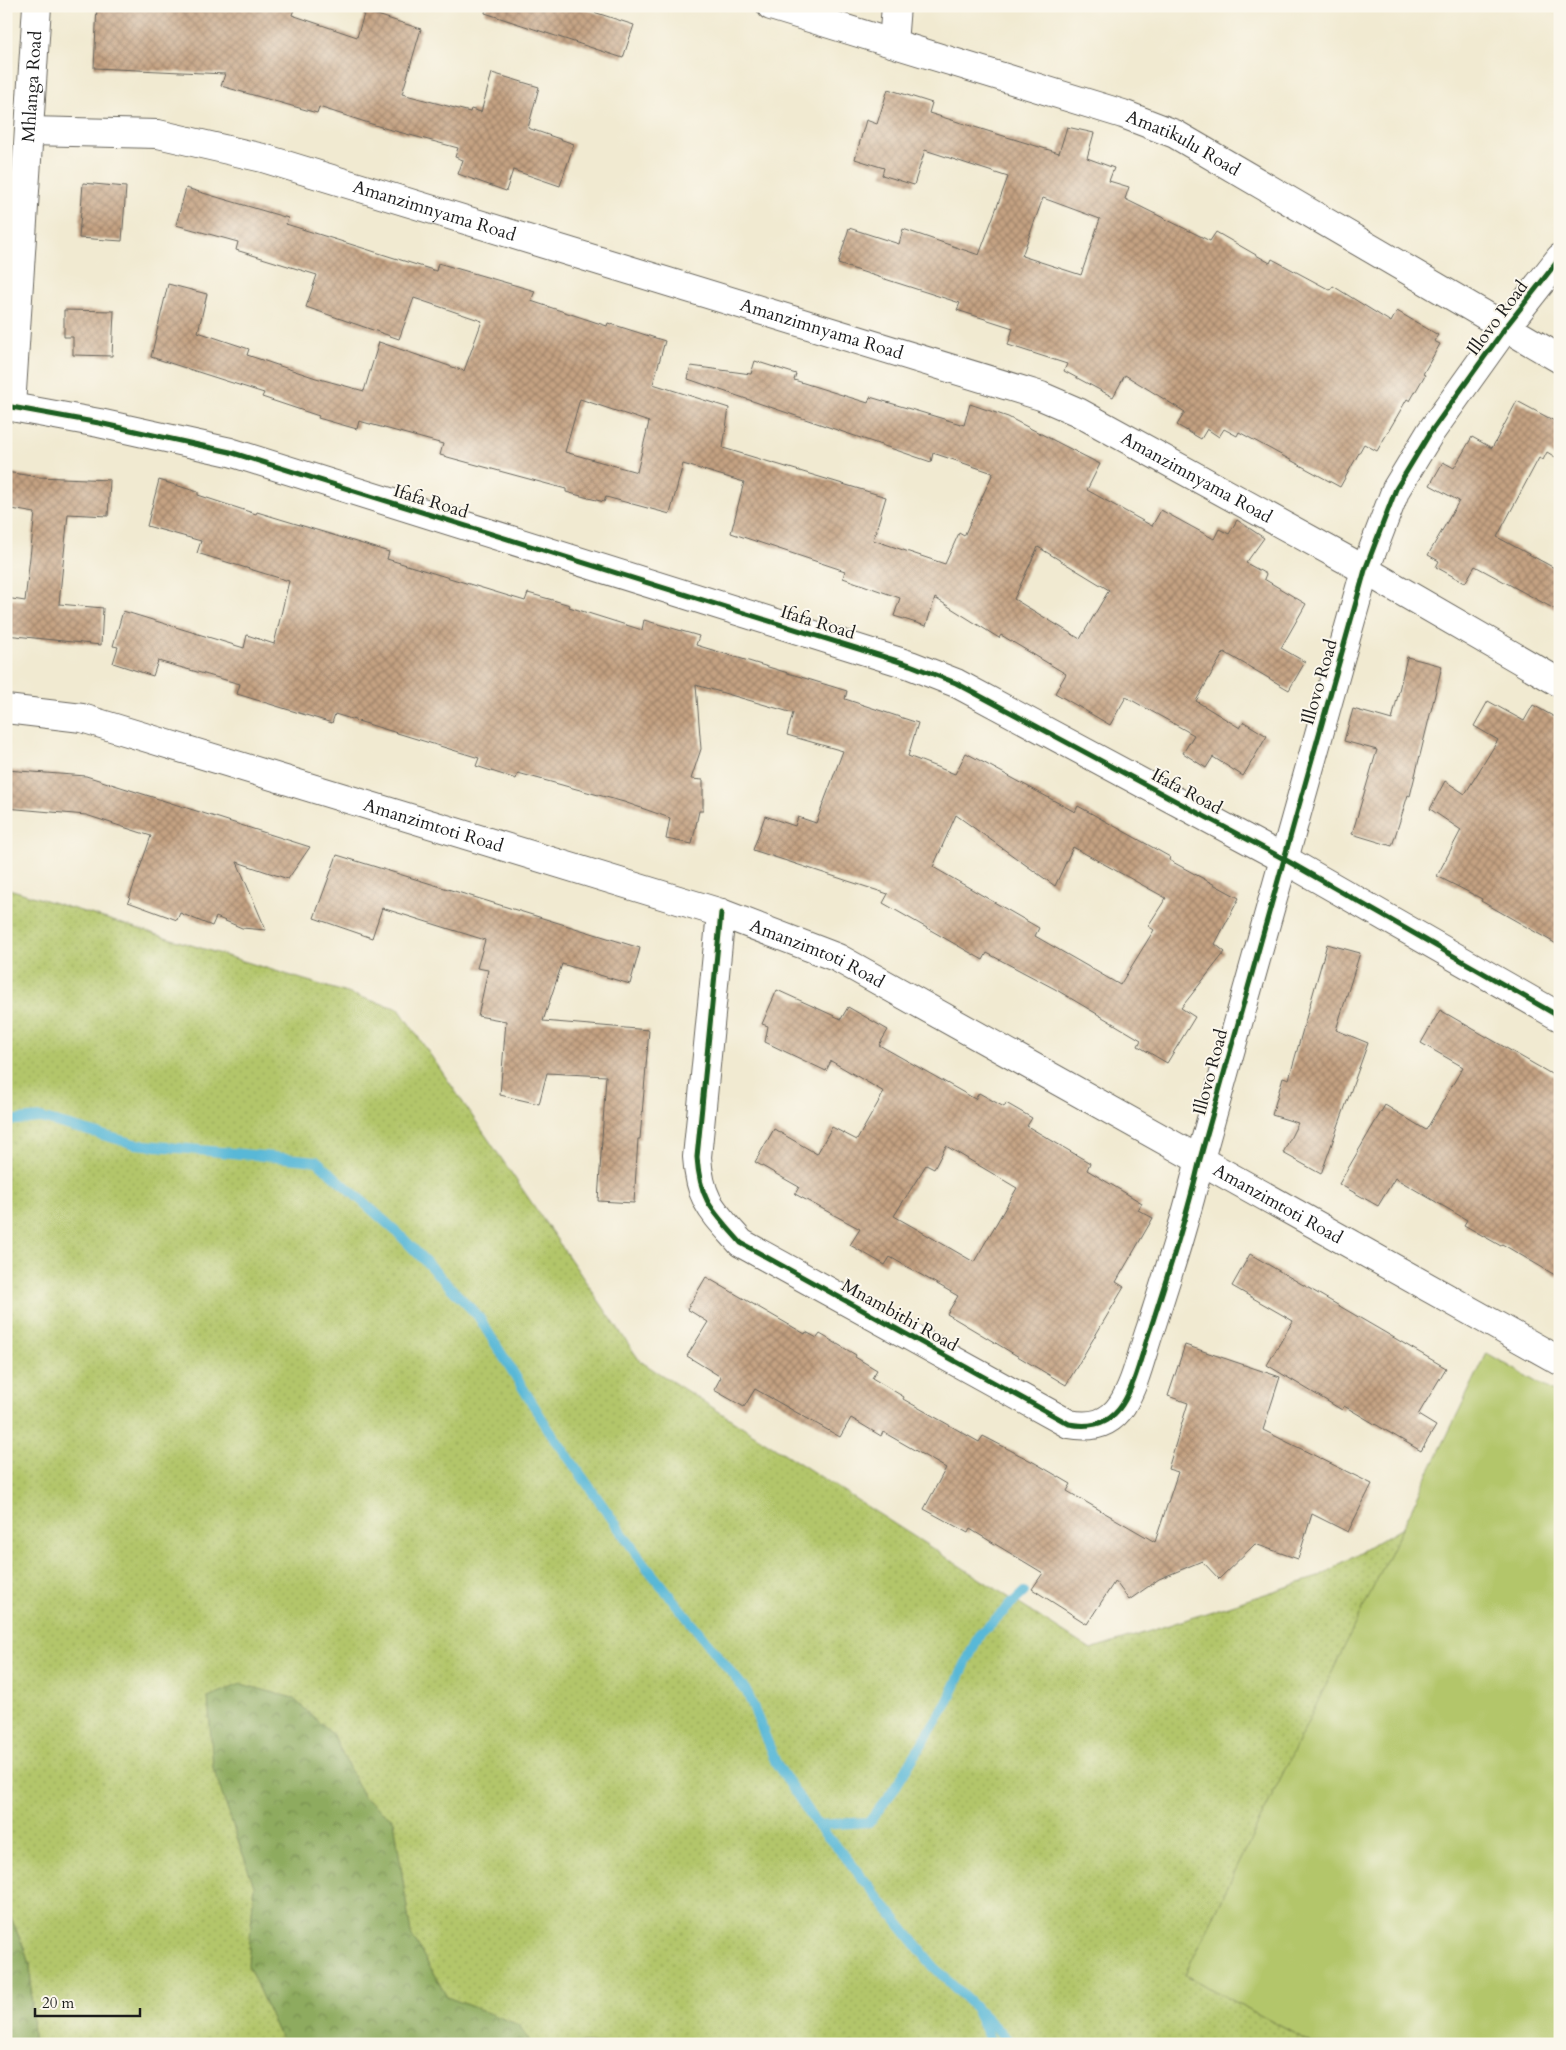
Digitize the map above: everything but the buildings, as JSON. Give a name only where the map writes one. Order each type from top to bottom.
[{"type":"street","name":"Mhlanga Road","points":[[9,406],[37,6]]},
{"type":"street","name":"Amatikulu Road","points":[[771,6],[1123,114],[1175,134],[1560,359]]},
{"type":"street","points":[[893,43],[896,6]]},
{"type":"street","name":"Amanzimnyama Road","points":[[29,131],[158,134],[263,158],[1040,396],[1078,412],[1365,570],[1560,683]]},
{"type":"street","name":"Illovo Road","points":[[1200,1158],[1365,570],[1396,489],[1430,433],[1505,328],[1560,258]]},
{"type":"street","name":"Ifafa Road","points":[[9,406],[99,423],[230,452],[910,665],[956,683],[1284,859],[1560,1017]]},
{"type":"street","name":"Amanzimtoti Road","points":[[6,709],[82,718],[721,913],[838,958],[1200,1158],[1560,1361]]},
{"type":"street","name":"Mnambithi Road","points":[[721,913],[697,1157],[699,1181],[710,1207],[741,1243],[1069,1424],[1085,1427],[1100,1424],[1122,1406],[1136,1374],[1190,1205],[1200,1158]]},
{"type":"green space","points":[[6,888],[399,1009],[640,1361],[1091,1650],[1318,1577],[1404,1526],[1185,1975],[1314,2044],[38,2044],[33,2039],[30,1963],[6,1906],[6,1856],[13,1786],[6,1778]]},
{"type":"green space","points":[[1487,1353],[1560,1396],[1560,2044],[1314,2044],[1185,1975]]},
{"type":"green space","points":[[241,1684],[293,1698],[333,1735],[364,1798],[394,1820],[411,1934],[447,1997],[519,2025],[531,2044],[283,2044],[248,1965],[254,1886],[213,1768],[208,1697]]},
{"type":"green space","points":[[6,1778],[13,1786],[6,1856]]},
{"type":"green space","points":[[6,1906],[30,1963],[33,2038],[38,2044],[6,2044]]},
{"type":"waterway","points":[[6,1121],[41,1118],[135,1144],[317,1161],[398,1233],[478,1316],[549,1430],[644,1564],[747,1692],[776,1763],[817,1825],[844,1855],[934,1967],[1012,2044]]},
{"type":"waterway","points":[[817,1825],[869,1822],[893,1791],[948,1701],[979,1635],[1024,1592]]},
{"type":"waterway","points":[[977,2013],[992,2044]]},
{"type":"cycle path","points":[[721,913],[697,1157],[701,1185],[705,1196],[716,1214],[741,1243],[1069,1424],[1092,1425],[1111,1417],[1122,1405],[1131,1387],[1184,1222],[1365,570],[1396,489],[1430,433],[1505,328],[1560,258]]},
{"type":"cycle path","points":[[6,406],[99,423],[230,452],[910,665],[956,683],[1284,859],[1560,1017]]}]
